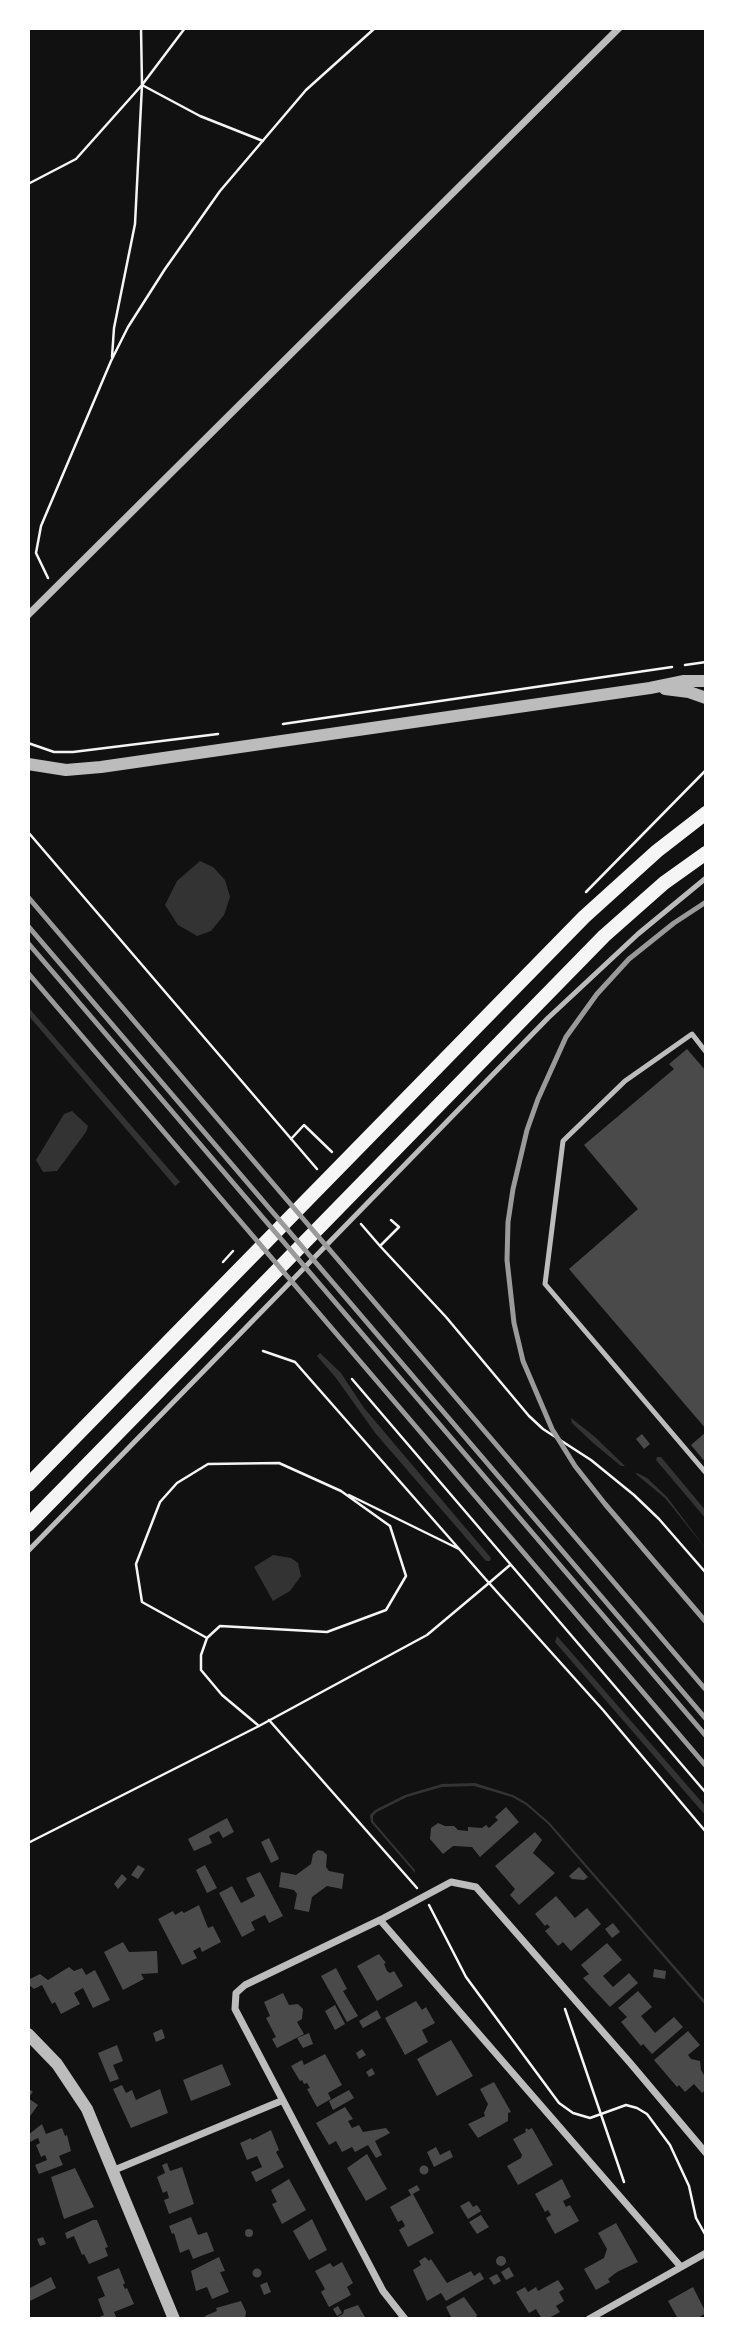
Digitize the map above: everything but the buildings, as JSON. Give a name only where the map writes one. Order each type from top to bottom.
[{"type":"main road","points":[[28,1485],[584,917],[657,851],[706,814]]},
{"type":"main road","points":[[28,1525],[604,936],[664,883],[706,853]]},
{"type":"street","points":[[28,615],[619,28]]},
{"type":"street","points":[[28,762],[66,770],[101,768],[684,681],[706,681]]},
{"type":"street","points":[[650,688],[689,692],[706,698]]},
{"type":"street","points":[[405,2319],[383,2291],[281,2101],[235,2008],[236,1993],[245,1985],[380,1920],[451,1882],[476,1887],[706,2153]]},
{"type":"street","points":[[380,1920],[681,2267]]},
{"type":"street","points":[[28,2034],[57,2064],[87,2109],[174,2319]]},
{"type":"street","points":[[112,2171],[281,2101]]},
{"type":"street","points":[[589,2319],[706,2253]]},
{"type":"lane","points":[[28,1551],[548,1018],[638,934],[706,878]]},
{"type":"lane","points":[[706,1052],[692,1034],[625,1081],[563,1141],[545,1284],[706,1473]]},
{"type":"path","points":[[111,361],[114,328],[135,224],[142,85],[141,28]]},
{"type":"path","points":[[28,184],[76,159],[142,85],[185,28]]},
{"type":"path","points":[[55,587],[44,574],[36,552],[41,526],[128,327],[165,268],[220,191],[306,90],[374,28]]},
{"type":"path","points":[[142,85],[200,116],[263,141]]},
{"type":"path","points":[[278,725],[706,662]]},
{"type":"path","points":[[28,743],[54,752],[73,752],[224,733]]},
{"type":"path","points":[[582,897],[706,770]]},
{"type":"path","points":[[28,832],[310,1160]]},
{"type":"path","points":[[290,1139],[304,1125],[332,1152]]},
{"type":"path","points":[[380,1246],[399,1227],[391,1220]]},
{"type":"path","points":[[360,1222],[446,1317],[529,1416],[543,1429],[591,1460],[634,1495],[706,1573]]},
{"type":"path","points":[[263,1351],[295,1362],[603,1710],[706,1832]]},
{"type":"path","points":[[352,1379],[706,1793]]},
{"type":"path","points":[[207,1638],[142,1602],[136,1564],[160,1502],[177,1483],[208,1464],[279,1463],[462,1550]]},
{"type":"path","points":[[259,1726],[222,1695],[201,1670],[201,1655],[207,1638],[220,1626],[327,1632],[386,1611],[406,1576],[390,1526],[341,1492]]},
{"type":"path","points":[[28,1843],[259,1726],[427,1636],[511,1564]]},
{"type":"path","points":[[269,1720],[424,1896],[466,1977],[550,2092],[573,2113],[590,2118],[626,2105],[647,2114],[670,2145],[689,2186],[696,2218],[706,2236]]},
{"type":"path","points":[[563,2003],[627,2190]]},
{"type":"shaded area","points":[[200,861],[213,867],[225,880],[230,897],[224,915],[211,931],[197,936],[178,925],[165,905],[177,881]]},
{"type":"shaded area","points":[[28,1007],[180,1182],[175,1186],[28,1015]]},
{"type":"shaded area","points":[[72,1111],[88,1126],[86,1132],[57,1171],[43,1172],[36,1160],[64,1114]]},
{"type":"shaded area","points":[[320,1353],[341,1373],[364,1408],[491,1558],[490,1561],[486,1561],[376,1434],[317,1356]]},
{"type":"shaded area","points":[[571,1418],[625,1466],[621,1466],[592,1442],[572,1423]]},
{"type":"shaded area","points":[[661,1457],[706,1511],[706,1519],[656,1460]]},
{"type":"shaded area","points":[[637,1473],[647,1478],[667,1497],[706,1549],[665,1498]]},
{"type":"shaded area","points":[[273,1555],[291,1558],[298,1563],[301,1576],[290,1591],[273,1601],[254,1567]]},
{"type":"shaded area","points":[[557,1636],[706,1807],[706,1816],[555,1642]]},
{"type":"shaded area","points":[[475,1783],[513,1795],[550,1823],[706,2002],[706,2006],[548,1824],[512,1797],[474,1786],[442,1787],[407,1797],[377,1812],[373,1821],[415,1873],[371,1822],[370,1815],[375,1810],[405,1795],[442,1784]]},
{"type":"railway","points":[[28,897],[706,1690]]},
{"type":"railway","points":[[706,902],[674,923],[629,959],[597,994],[566,1037],[527,1130],[513,1189],[508,1222],[507,1260],[514,1323],[523,1361],[552,1429],[575,1466],[605,1504],[706,1622]]},
{"type":"railway","points":[[28,926],[706,1719]]},
{"type":"railway","points":[[28,943],[706,1736]]},
{"type":"railway","points":[[28,973],[706,1766]]}]
